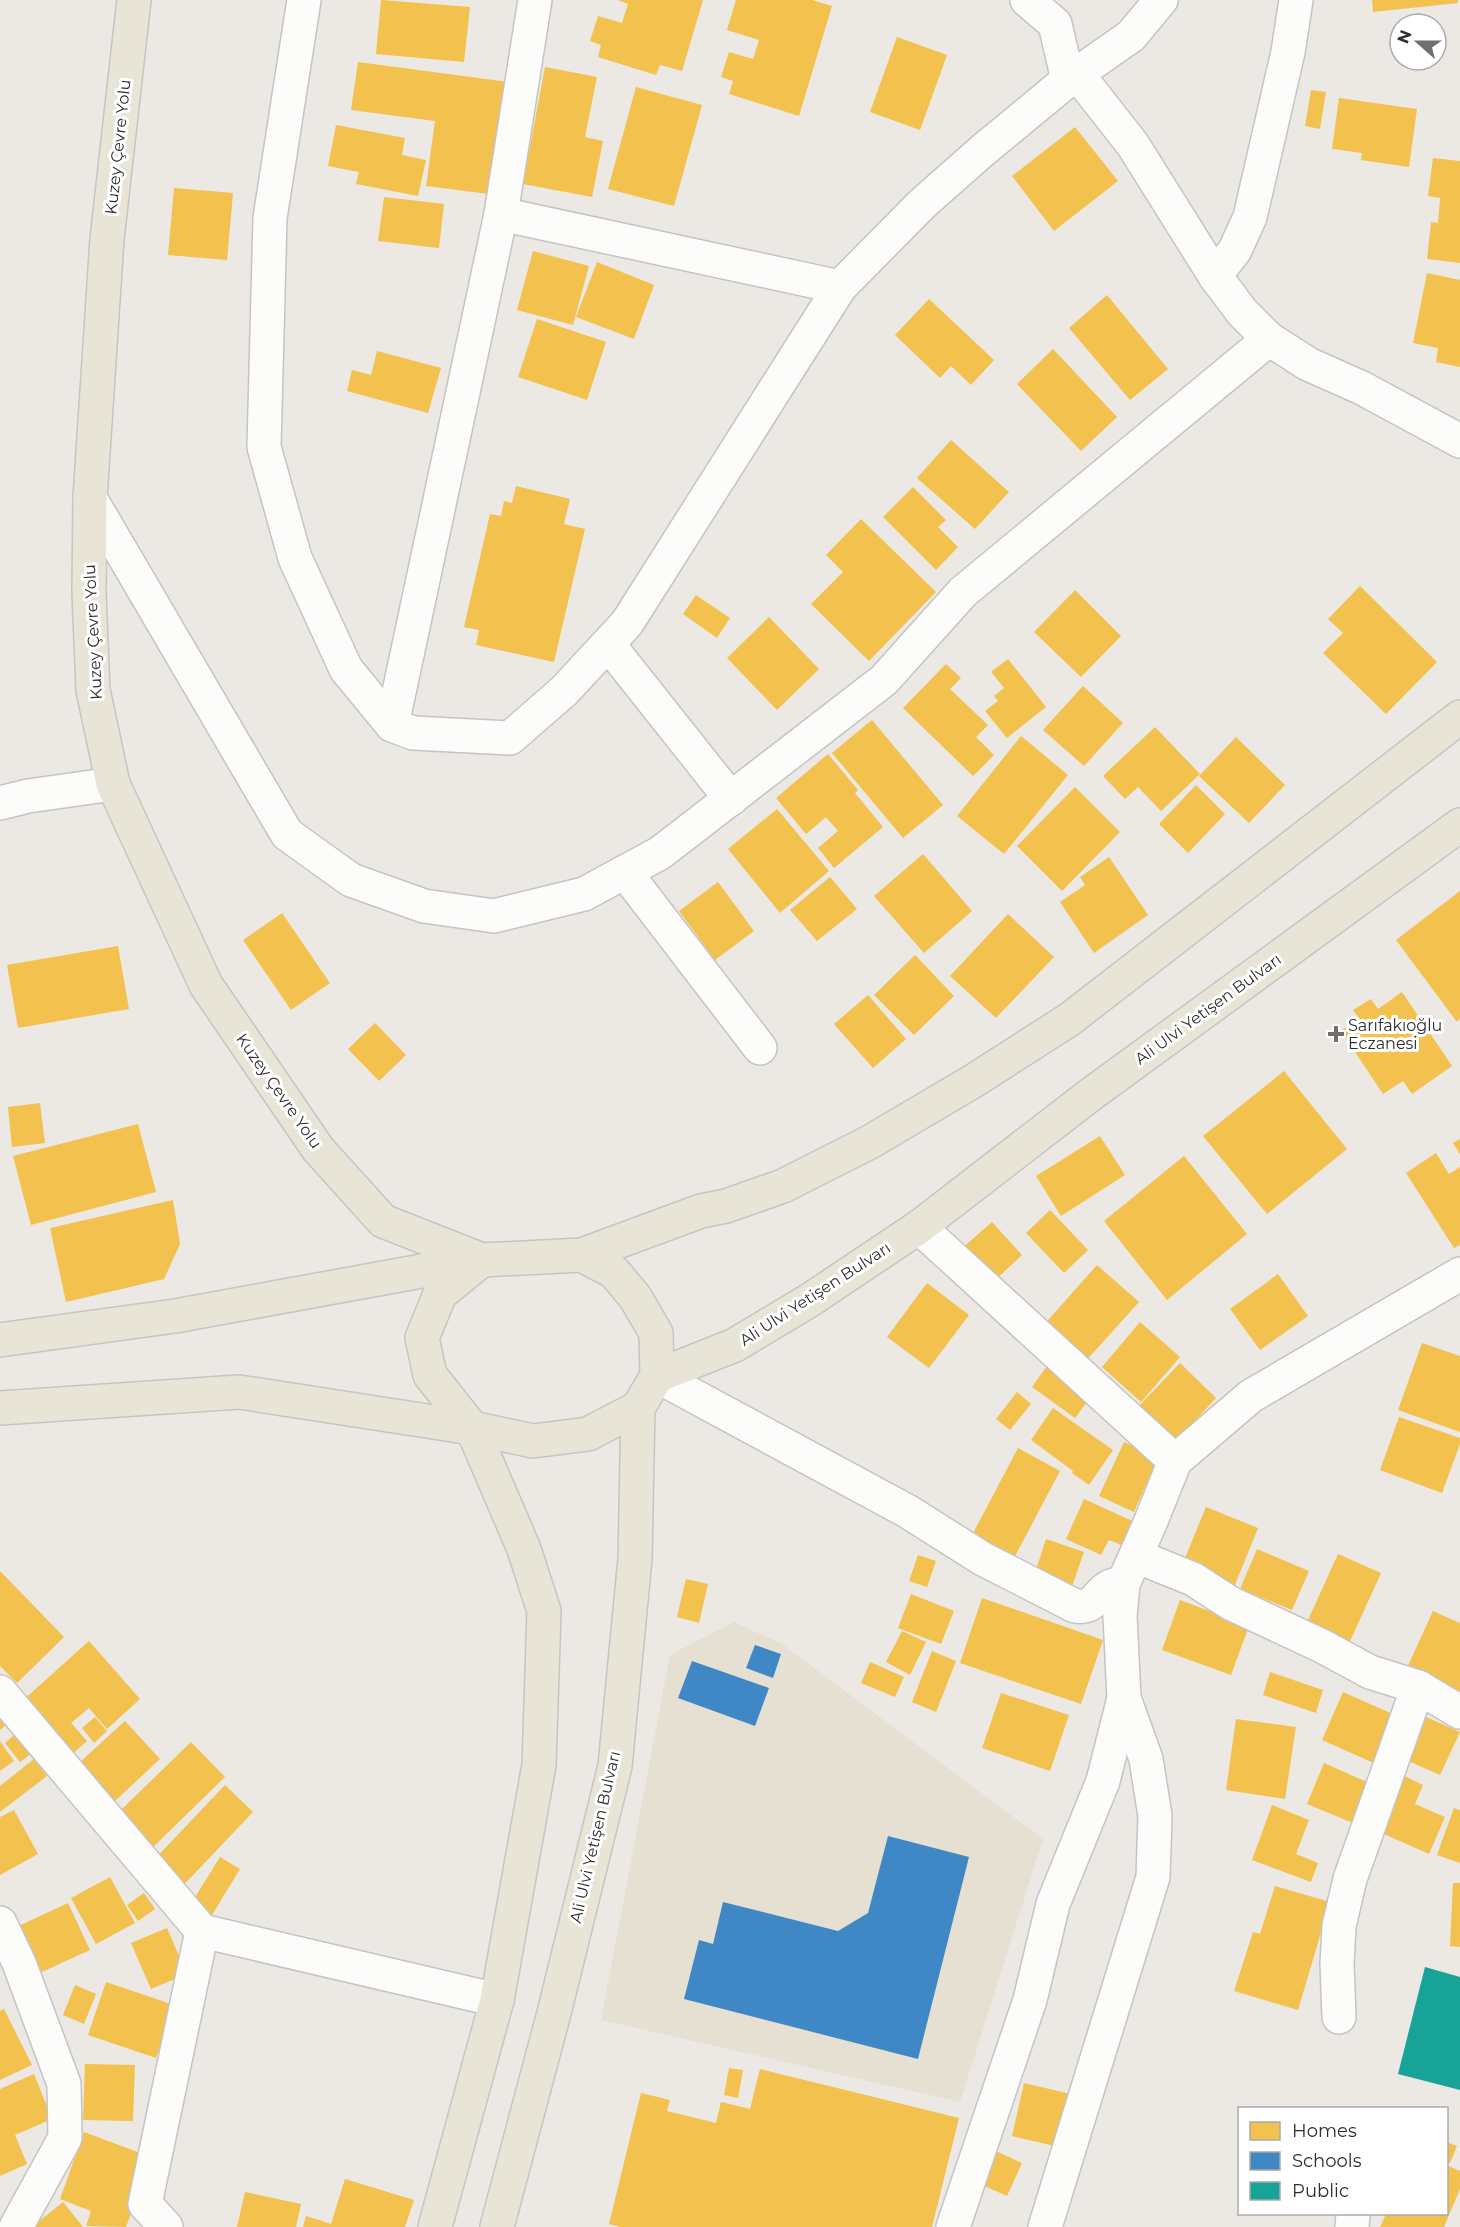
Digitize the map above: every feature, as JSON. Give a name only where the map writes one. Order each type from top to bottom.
[{"type":"main road","name":"Kuzey Çevre Yolu","points":[[134,0],[107,239],[90,498],[89,592],[93,690],[113,784],[206,985],[318,1149],[383,1221],[482,1260]]},
{"type":"main road","points":[[0,1340],[175,1316],[482,1260],[582,1255],[701,1210],[726,1206],[783,1186],[870,1142],[975,1080],[1070,1019],[1460,717]]},
{"type":"main road","name":"Ali Ulvi Yetişen Bulvarı","points":[[497,2227],[554,2013],[615,1766],[635,1559],[638,1408],[657,1376],[735,1345],[810,1300],[919,1227],[1090,1095],[1460,825]]},
{"type":"main road","points":[[582,1255],[614,1272],[635,1297],[656,1333],[657,1376]]},
{"type":"main road","points":[[435,2227],[497,2000],[539,1765],[544,1611],[524,1549],[472,1428],[430,1375],[422,1338],[440,1294],[482,1260]]},
{"type":"main road","points":[[0,1408],[239,1392],[472,1428],[533,1441],[588,1434],[638,1408]]},
{"type":"street","points":[[304,0],[270,218],[264,447],[295,558],[346,669],[392,725],[413,733],[510,738],[564,691],[627,623],[840,287],[922,204],[1068,80],[1131,36],[1161,0]]},
{"type":"street","points":[[392,725],[501,214],[535,0]]},
{"type":"street","points":[[1027,0],[1055,24],[1068,80]]},
{"type":"street","points":[[1215,276],[1235,250],[1250,217],[1288,52],[1296,0]]},
{"type":"street","points":[[1068,80],[1082,80],[1133,145],[1215,276],[1242,312],[1269,339],[1308,364],[1362,388],[1460,441]]},
{"type":"street","points":[[501,214],[840,287]]},
{"type":"street","points":[[90,498],[287,834],[351,880],[424,906],[494,916],[584,894],[660,853],[884,680],[963,592],[1269,339]]},
{"type":"street","points":[[608,644],[731,799]]},
{"type":"street","points":[[0,803],[28,796],[113,784]]},
{"type":"street","points":[[625,872],[760,1048]]},
{"type":"street","points":[[919,1227],[1175,1461]]},
{"type":"street","points":[[954,2227],[1030,2000],[1053,1904],[1103,1781],[1124,1698],[1120,1616],[1129,1570],[1175,1461],[1251,1396],[1460,1274]]},
{"type":"street","points":[[657,1376],[907,1511],[983,1559],[1075,1606],[1091,1605],[1104,1590],[1129,1570]]},
{"type":"street","points":[[1129,1570],[1193,1579],[1230,1603],[1322,1646],[1370,1672],[1418,1687],[1460,1712]]},
{"type":"street","points":[[1339,2017],[1336,1964],[1339,1926],[1350,1879],[1418,1687]]},
{"type":"street","points":[[0,1692],[202,1931],[497,2000]]},
{"type":"street","points":[[1046,2227],[1153,1877],[1155,1816],[1146,1759],[1124,1698]]},
{"type":"street","points":[[0,1923],[19,1964],[64,2084],[65,2138],[16,2227]]},
{"type":"street","points":[[166,2227],[145,2204],[202,1931]]},
{"type":"shaded area","points":[[734,1622],[782,1644],[1043,1839],[960,2102],[601,2020],[670,1655]]},
{"type":"building: Homes","points":[[381,0],[470,7],[464,62],[376,54]]},
{"type":"building: Homes","points":[[618,0],[703,0],[682,71],[660,65],[656,75],[598,57],[601,45],[590,41],[598,16],[622,23],[628,4]]},
{"type":"building: Homes","points":[[736,0],[812,0],[832,6],[799,116],[729,94],[733,81],[721,77],[729,52],[753,59],[759,40],[727,30]]},
{"type":"building: Homes","points":[[1372,0],[1458,0],[1458,3],[1373,12]]},
{"type":"building: Homes","points":[[897,37],[947,55],[920,130],[870,112]]},
{"type":"building: Homes","points":[[358,62],[516,83],[489,194],[426,186],[435,121],[351,110]]},
{"type":"building: Homes","points":[[545,67],[597,77],[585,137],[603,141],[592,197],[523,184]]},
{"type":"building: Homes","points":[[636,87],[702,105],[674,206],[608,189]]},
{"type":"building: Homes","points":[[1311,90],[1326,92],[1320,129],[1305,126]]},
{"type":"building: Homes","points":[[1339,98],[1417,109],[1409,167],[1361,160],[1362,153],[1332,149]]},
{"type":"building: Homes","points":[[336,125],[405,138],[402,155],[426,160],[418,196],[356,184],[359,172],[328,166]]},
{"type":"building: Homes","points":[[1075,127],[1118,181],[1054,231],[1012,176]]},
{"type":"building: Homes","points":[[1433,158],[1460,161],[1460,263],[1427,259],[1431,222],[1438,223],[1440,198],[1428,196]]},
{"type":"building: Homes","points":[[174,188],[233,193],[227,260],[168,255]]},
{"type":"building: Homes","points":[[384,197],[444,204],[439,248],[378,241]]},
{"type":"building: Homes","points":[[533,251],[589,266],[573,325],[517,310]]},
{"type":"building: Homes","points":[[597,262],[654,285],[634,339],[576,317]]},
{"type":"building: Homes","points":[[1427,273],[1460,280],[1460,367],[1436,362],[1438,348],[1413,343]]},
{"type":"building: Homes","points":[[1107,295],[1168,369],[1130,400],[1069,328]]},
{"type":"building: Homes","points":[[929,299],[994,360],[971,385],[951,366],[940,378],[895,335]]},
{"type":"building: Homes","points":[[537,319],[606,342],[587,400],[518,377]]},
{"type":"building: Homes","points":[[1053,349],[1117,417],[1081,451],[1017,384]]},
{"type":"building: Homes","points":[[377,351],[441,368],[428,413],[347,391],[352,370],[371,375]]},
{"type":"building: Homes","points":[[951,440],[1009,492],[975,529],[917,478]]},
{"type":"building: Homes","points":[[516,486],[570,499],[564,524],[585,529],[554,662],[476,645],[479,630],[464,627],[490,514],[501,516],[504,501],[512,503]]},
{"type":"building: Homes","points":[[913,487],[946,520],[938,527],[958,547],[936,570],[883,517]]},
{"type":"building: Homes","points":[[861,519],[936,592],[869,661],[811,604],[843,572],[826,555]]},
{"type":"building: Homes","points":[[1360,586],[1437,662],[1386,714],[1323,653],[1343,633],[1328,619]]},
{"type":"building: Homes","points":[[1075,590],[1121,636],[1081,677],[1034,632]]},
{"type":"building: Homes","points":[[696,595],[730,618],[717,638],[683,614]]},
{"type":"building: Homes","points":[[769,617],[819,669],[777,710],[727,658]]},
{"type":"building: Homes","points":[[1008,659],[1046,707],[1007,738],[985,711],[998,701],[994,696],[1004,688],[991,672]]},
{"type":"building: Homes","points":[[946,664],[961,678],[950,689],[988,725],[976,737],[994,755],[973,776],[903,708]]},
{"type":"building: Homes","points":[[1083,686],[1123,723],[1084,766],[1043,730]]},
{"type":"building: Homes","points":[[872,720],[943,805],[903,838],[832,753]]},
{"type":"building: Homes","points":[[1155,727],[1200,774],[1161,811],[1138,787],[1125,799],[1103,776]]},
{"type":"building: Homes","points":[[1021,736],[1068,775],[1004,854],[957,816]]},
{"type":"building: Homes","points":[[1236,737],[1285,785],[1249,823],[1199,776]]},
{"type":"building: Homes","points":[[828,754],[858,790],[855,793],[883,827],[834,868],[818,848],[838,831],[826,817],[806,834],[776,798]]},
{"type":"building: Homes","points":[[1196,785],[1225,814],[1188,853],[1159,824]]},
{"type":"building: Homes","points":[[1075,787],[1120,832],[1062,891],[1017,846]]},
{"type":"building: Homes","points":[[777,809],[829,871],[780,913],[728,849]]},
{"type":"building: Homes","points":[[923,854],[972,911],[924,953],[874,896]]},
{"type":"building: Homes","points":[[1109,857],[1148,915],[1094,953],[1060,902],[1085,885],[1080,877]]},
{"type":"building: Homes","points":[[830,877],[857,909],[817,941],[790,910]]},
{"type":"building: Homes","points":[[718,882],[754,931],[715,960],[679,911]]},
{"type":"building: Homes","points":[[1460,891],[1460,1019],[1457,1022],[1396,940]]},
{"type":"building: Homes","points":[[282,913],[330,983],[291,1010],[243,940]]},
{"type":"building: Homes","points":[[1008,914],[1054,957],[996,1018],[950,976]]},
{"type":"building: Homes","points":[[118,946],[129,1009],[18,1028],[7,965]]},
{"type":"building: Homes","points":[[915,955],[954,996],[914,1035],[874,995]]},
{"type":"building: Homes","points":[[1402,992],[1452,1066],[1412,1094],[1403,1081],[1383,1094],[1341,1031],[1359,1018],[1353,1010],[1371,999],[1378,1009]]},
{"type":"building: Homes","points":[[868,995],[906,1039],[873,1068],[834,1024]]},
{"type":"building: Homes","points":[[375,1023],[406,1055],[379,1081],[348,1049]]},
{"type":"building: Homes","points":[[1284,1071],[1347,1149],[1267,1214],[1203,1136]]},
{"type":"building: Homes","points":[[40,1103],[45,1143],[12,1147],[8,1107]]},
{"type":"building: Homes","points":[[138,1124],[156,1192],[31,1225],[13,1156]]},
{"type":"building: Homes","points":[[1100,1136],[1125,1175],[1061,1216],[1036,1176]]},
{"type":"building: Homes","points":[[1460,1139],[1460,1154],[1453,1143]]},
{"type":"building: Homes","points":[[1436,1153],[1449,1174],[1460,1167],[1460,1245],[1454,1248],[1406,1173]]},
{"type":"building: Homes","points":[[1184,1156],[1247,1234],[1167,1300],[1104,1221]]},
{"type":"building: Homes","points":[[173,1200],[180,1244],[164,1279],[66,1302],[50,1228]]},
{"type":"building: Homes","points":[[1050,1210],[1088,1250],[1064,1273],[1026,1233]]},
{"type":"building: Homes","points":[[992,1222],[1022,1255],[992,1283],[961,1249]]},
{"type":"building: Homes","points":[[1097,1265],[1139,1302],[1083,1364],[1042,1327]]},
{"type":"building: Homes","points":[[1278,1274],[1308,1316],[1260,1350],[1230,1309]]},
{"type":"building: Homes","points":[[927,1283],[969,1315],[929,1368],[887,1337]]},
{"type":"building: Homes","points":[[1140,1322],[1180,1357],[1141,1402],[1102,1367]]},
{"type":"building: Homes","points":[[1422,1343],[1460,1356],[1460,1432],[1398,1410]]},
{"type":"building: Homes","points":[[1049,1363],[1093,1394],[1075,1418],[1032,1387]]},
{"type":"building: Homes","points":[[1180,1363],[1216,1398],[1176,1441],[1139,1406]]},
{"type":"building: Homes","points":[[1017,1392],[1031,1404],[1010,1430],[996,1419]]},
{"type":"building: Homes","points":[[1053,1408],[1113,1450],[1089,1485],[1031,1440]]},
{"type":"building: Homes","points":[[1399,1417],[1460,1438],[1460,1444],[1442,1493],[1380,1470]]},
{"type":"building: Homes","points":[[1124,1442],[1158,1457],[1134,1512],[1099,1496]]},
{"type":"building: Homes","points":[[1018,1448],[1060,1471],[1013,1560],[971,1537]]},
{"type":"building: Homes","points":[[1084,1499],[1137,1523],[1126,1547],[1109,1540],[1101,1555],[1066,1539]]},
{"type":"building: Homes","points":[[1206,1507],[1258,1528],[1232,1592],[1180,1570]]},
{"type":"building: Homes","points":[[1046,1539],[1084,1552],[1070,1592],[1033,1579]]},
{"type":"building: Homes","points":[[1257,1549],[1309,1571],[1292,1610],[1240,1589]]},
{"type":"building: Homes","points":[[1338,1554],[1381,1573],[1347,1648],[1304,1629]]},
{"type":"building: Homes","points":[[918,1555],[936,1561],[927,1587],[909,1581]]},
{"type":"building: Homes","points":[[0,1571],[64,1637],[17,1683],[0,1666]]},
{"type":"building: Homes","points":[[686,1579],[708,1584],[699,1623],[677,1617]]},
{"type":"building: Homes","points":[[911,1594],[954,1611],[941,1644],[898,1628]]},
{"type":"building: Homes","points":[[982,1598],[1103,1640],[1081,1704],[960,1663]]},
{"type":"building: Homes","points":[[1180,1600],[1249,1626],[1231,1675],[1162,1650]]},
{"type":"building: Homes","points":[[1433,1611],[1460,1623],[1460,1694],[1406,1670]]},
{"type":"building: Homes","points":[[902,1631],[926,1642],[910,1675],[886,1662]]},
{"type":"building: Homes","points":[[89,1641],[140,1699],[107,1729],[89,1708],[71,1723],[87,1741],[69,1757],[20,1703]]},
{"type":"building: Homes","points":[[932,1651],[956,1661],[936,1712],[912,1702]]},
{"type":"building: Homes","points":[[870,1662],[904,1677],[895,1697],[861,1683]]},
{"type":"building: Homes","points":[[1270,1672],[1323,1690],[1316,1713],[1263,1695]]},
{"type":"building: Homes","points":[[1343,1692],[1397,1716],[1376,1764],[1322,1740]]},
{"type":"building: Homes","points":[[1001,1693],[1069,1715],[1050,1771],[982,1748]]},
{"type":"building: Homes","points":[[0,1713],[8,1723],[0,1730]]},
{"type":"building: Homes","points":[[95,1717],[107,1731],[94,1743],[82,1728]]},
{"type":"building: Homes","points":[[1426,1717],[1460,1732],[1440,1775],[1406,1760]]},
{"type":"building: Homes","points":[[1236,1719],[1296,1727],[1285,1799],[1226,1790]]},
{"type":"building: Homes","points":[[125,1721],[160,1759],[115,1801],[79,1763]]},
{"type":"building: Homes","points":[[21,1729],[37,1749],[20,1762],[5,1743]]},
{"type":"building: Homes","points":[[0,1741],[14,1761],[0,1771]]},
{"type":"building: Homes","points":[[191,1742],[225,1777],[153,1847],[119,1812]]},
{"type":"building: Homes","points":[[34,1759],[47,1776],[0,1812],[0,1786]]},
{"type":"building: Homes","points":[[1324,1763],[1369,1783],[1353,1823],[1307,1804]]},
{"type":"building: Homes","points":[[1402,1775],[1423,1785],[1415,1804],[1445,1817],[1429,1854],[1377,1831]]},
{"type":"building: Homes","points":[[225,1785],[253,1812],[178,1891],[150,1864]]},
{"type":"building: Homes","points":[[1272,1805],[1309,1820],[1296,1854],[1318,1863],[1311,1882],[1252,1860]]},
{"type":"building: Homes","points":[[1454,1808],[1460,1810],[1460,1863],[1437,1855]]},
{"type":"building: Homes","points":[[14,1810],[38,1854],[0,1875],[0,1817]]},
{"type":"building: Homes","points":[[220,1857],[240,1869],[212,1915],[192,1902]]},
{"type":"building: Homes","points":[[110,1877],[135,1923],[96,1944],[71,1898]]},
{"type":"building: Homes","points":[[1453,1883],[1460,1883],[1460,1947],[1450,1946]]},
{"type":"building: Homes","points":[[1275,1886],[1330,1902],[1298,2010],[1234,1991],[1253,1932],[1260,1934]]},
{"type":"building: Homes","points":[[144,1893],[155,1909],[138,1921],[127,1905]]},
{"type":"building: Homes","points":[[68,1903],[90,1950],[33,1976],[12,1929]]},
{"type":"building: Homes","points":[[167,1928],[187,1974],[151,1989],[131,1943]]},
{"type":"building: Homes","points":[[106,1982],[174,2005],[156,2058],[88,2035]]},
{"type":"building: Homes","points":[[75,1985],[96,1994],[84,2024],[63,2015]]},
{"type":"building: Homes","points":[[4,2009],[32,2065],[0,2080],[0,2011]]},
{"type":"building: Homes","points":[[85,2064],[135,2065],[133,2121],[83,2120]]},
{"type":"building: Homes","points":[[729,2068],[743,2070],[738,2098],[724,2095]]},
{"type":"building: Homes","points":[[760,2069],[959,2118],[932,2227],[620,2227],[609,2224],[641,2093],[670,2100],[667,2111],[716,2123],[721,2102],[750,2109]]},
{"type":"building: Homes","points":[[34,2074],[52,2119],[15,2135],[27,2164],[0,2176],[0,2089]]},
{"type":"building: Homes","points":[[1024,2083],[1079,2096],[1067,2149],[1012,2136]]},
{"type":"building: Homes","points":[[84,2132],[151,2157],[126,2227],[86,2226],[91,2211],[60,2199]]},
{"type":"building: Homes","points":[[1448,2143],[1457,2146],[1450,2163],[1448,2162]]},
{"type":"building: Homes","points":[[996,2151],[1022,2163],[1007,2196],[980,2184]]},
{"type":"building: Homes","points":[[1448,2166],[1460,2171],[1460,2189],[1444,2227],[1380,2227],[1386,2215],[1448,2215]]},
{"type":"building: Homes","points":[[345,2179],[414,2200],[405,2227],[303,2227],[306,2216],[331,2224]]},
{"type":"building: Homes","points":[[245,2192],[301,2204],[296,2227],[237,2227]]},
{"type":"building: Homes","points":[[63,2202],[83,2227],[32,2227]]},
{"type":"building: Schools","points":[[755,1645],[781,1654],[773,1678],[746,1668]]},
{"type":"building: Schools","points":[[692,1661],[769,1688],[755,1726],[678,1698]]},
{"type":"building: Schools","points":[[888,1836],[969,1857],[918,2059],[684,1999],[699,1940],[713,1944],[723,1902],[838,1931],[868,1913]]},
{"type":"building: Public","points":[[1425,1967],[1460,1977],[1460,2090],[1398,2074]]},
{"type":"place","name":"Sarıfakıoğlu Eczanesi","points":[[1336,1034]]}]
